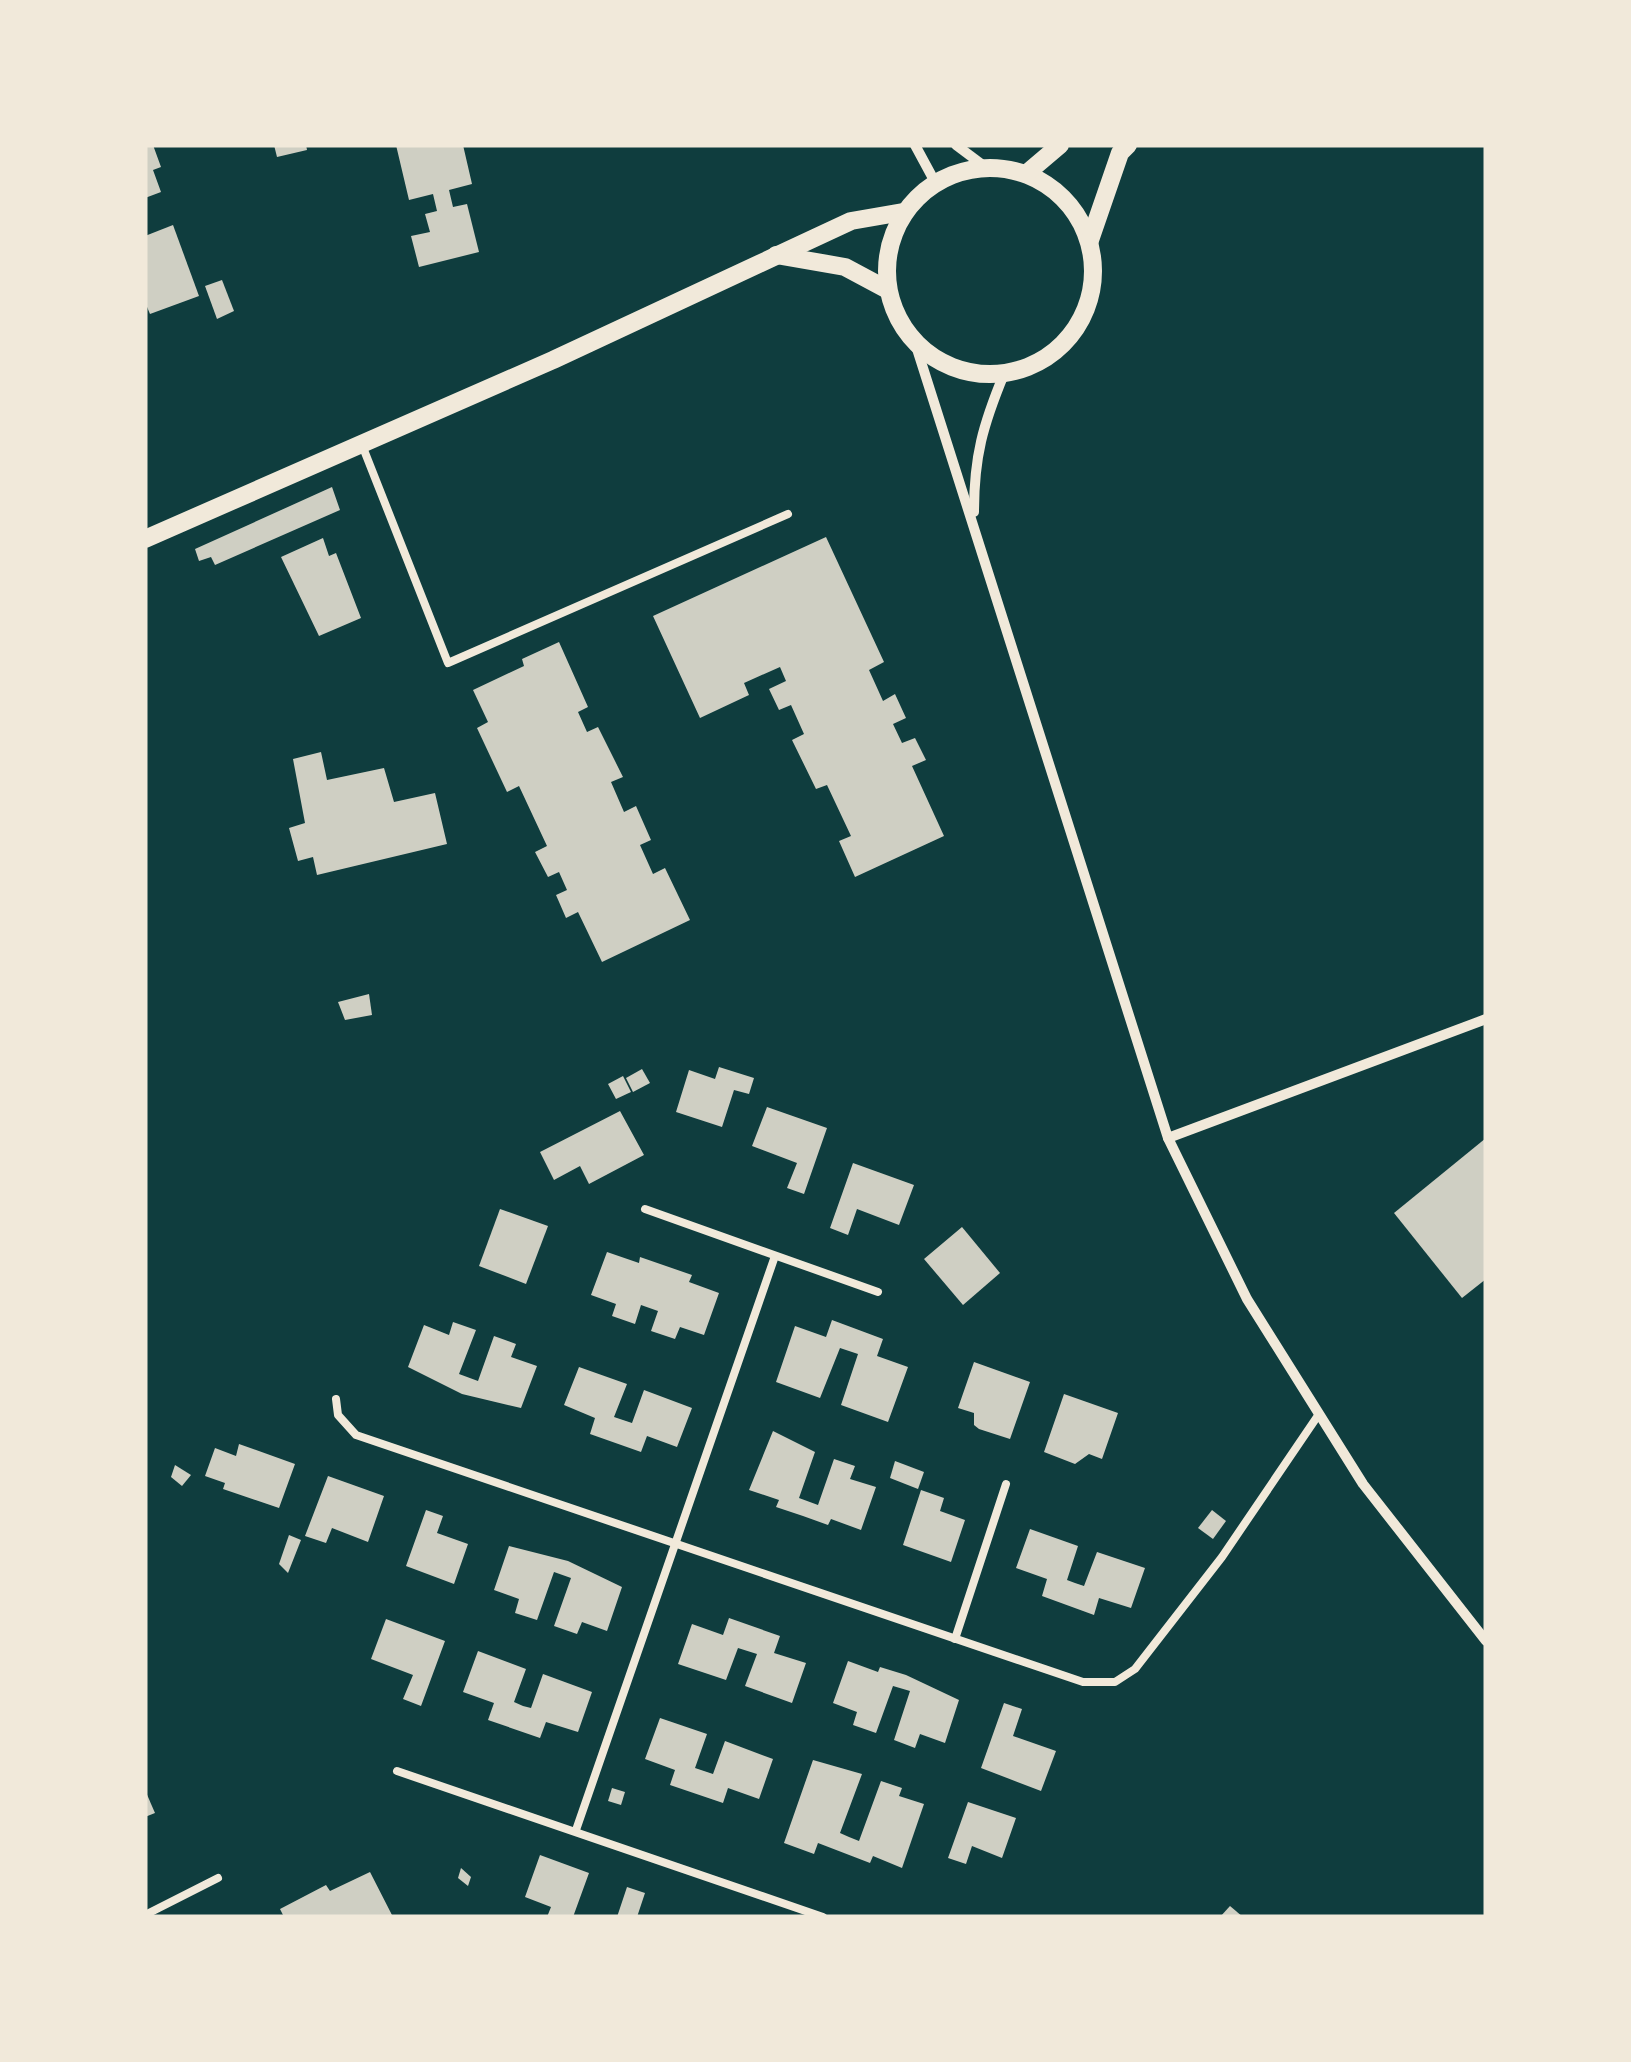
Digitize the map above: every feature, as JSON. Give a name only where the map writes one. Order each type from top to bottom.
[{"type":"street","points":[[915,145],[934,182]]},
{"type":"street","points":[[956,145],[984,166]]},
{"type":"street","points":[[1027,173],[1060,145]]},
{"type":"street","points":[[917,349],[961,371],[1004,374],[1046,358],[1079,326],[1094,284],[1090,240],[1120,153],[1128,145]]},
{"type":"street","points":[[1090,240],[1066,199],[1027,173],[984,166],[934,182],[904,212],[888,249],[888,290],[900,324],[917,349],[1168,1138],[1247,1299],[1362,1484],[1486,1641]]},
{"type":"street","points":[[145,539],[362,445],[851,220],[904,212]]},
{"type":"street","points":[[775,254],[845,267],[888,290]]},
{"type":"street","points":[[974,523],[974,465],[980,430],[1004,374]]},
{"type":"street","points":[[1168,1138],[1486,1019]]},
{"type":"lane","points":[[362,445],[448,663],[788,514]]},
{"type":"lane","points":[[645,1209],[878,1292]]},
{"type":"lane","points":[[576,1830],[775,1256]]},
{"type":"lane","points":[[336,1399],[338,1416],[356,1435],[1083,1682],[1115,1682],[1135,1670],[1222,1557],[1319,1414]]},
{"type":"lane","points":[[955,1638],[1006,1484]]},
{"type":"lane","points":[[398,1772],[823,1917]]},
{"type":"lane","points":[[145,1915],[218,1878]]},
{"type":"building","points":[[145,145],[153,145],[161,167],[153,170],[161,192],[145,198]]},
{"type":"building","points":[[274,145],[306,145],[307,150],[277,157]]},
{"type":"building","points":[[396,145],[463,145],[472,184],[449,190],[453,207],[467,204],[479,252],[419,267],[411,236],[430,232],[425,214],[437,211],[433,194],[409,200]]},
{"type":"building","points":[[173,225],[199,296],[150,314],[145,302],[145,236]]},
{"type":"building","points":[[222,280],[234,311],[217,319],[205,286]]},
{"type":"building","points":[[332,487],[340,510],[215,565],[211,557],[199,561],[195,549]]},
{"type":"building","points":[[826,537],[884,662],[869,670],[883,701],[895,694],[906,718],[893,724],[902,743],[915,738],[926,760],[912,766],[944,836],[855,877],[839,841],[851,836],[827,785],[816,789],[792,740],[804,734],[791,705],[779,710],[769,689],[786,681],[780,667],[744,683],[749,695],[700,718],[653,616]]},
{"type":"building","points":[[323,538],[329,556],[336,553],[361,618],[319,636],[281,557]]},
{"type":"building","points":[[559,642],[588,707],[578,712],[587,732],[598,727],[623,777],[611,782],[624,812],[636,806],[651,840],[640,845],[653,874],[665,868],[690,920],[602,962],[578,912],[566,918],[556,895],[567,890],[559,872],[548,877],[535,852],[547,846],[519,786],[507,792],[477,728],[488,722],[473,690],[524,666],[522,659]]},
{"type":"building","points":[[321,752],[327,780],[384,768],[394,802],[435,793],[447,844],[317,875],[313,857],[298,861],[289,828],[305,823],[293,759]]},
{"type":"building","points":[[369,994],[372,1015],[345,1020],[338,1002]]},
{"type":"building","points":[[719,1067],[754,1078],[749,1094],[734,1090],[722,1127],[676,1112],[689,1070],[715,1079]]},
{"type":"building","points":[[642,1069],[650,1083],[633,1092],[626,1078]]},
{"type":"building","points":[[623,1076],[631,1092],[616,1099],[608,1084]]},
{"type":"building","points":[[767,1107],[827,1128],[804,1194],[787,1188],[797,1163],[752,1146]]},
{"type":"building","points":[[620,1111],[644,1155],[589,1184],[580,1166],[554,1180],[540,1152]]},
{"type":"building","points":[[1486,1138],[1486,1279],[1462,1298],[1394,1213]]},
{"type":"building","points":[[853,1163],[914,1185],[899,1225],[857,1209],[848,1235],[830,1228]]},
{"type":"building","points":[[500,1209],[548,1226],[526,1284],[479,1266]]},
{"type":"building","points":[[962,1227],[1000,1273],[963,1305],[924,1259]]},
{"type":"building","points":[[607,1252],[639,1263],[640,1257],[692,1275],[689,1282],[719,1293],[704,1335],[680,1327],[675,1339],[651,1331],[658,1311],[641,1305],[635,1324],[612,1316],[616,1304],[591,1295]]},
{"type":"building","points":[[832,1320],[883,1339],[877,1356],[908,1367],[888,1422],[841,1405],[858,1354],[840,1348],[820,1398],[776,1382],[795,1326],[826,1337]]},
{"type":"building","points":[[453,1322],[476,1330],[459,1374],[478,1381],[494,1336],[516,1344],[511,1357],[537,1366],[521,1408],[462,1394],[408,1367],[424,1325],[449,1335]]},
{"type":"building","points":[[974,1362],[1030,1382],[1010,1439],[979,1429],[974,1425],[974,1413],[958,1408]]},
{"type":"building","points":[[579,1367],[627,1384],[614,1417],[632,1423],[644,1390],[692,1408],[677,1447],[647,1436],[641,1452],[590,1434],[595,1418],[564,1405]]},
{"type":"building","points":[[1064,1394],[1118,1413],[1102,1459],[1089,1454],[1075,1464],[1044,1452]]},
{"type":"building","points":[[773,1431],[815,1452],[799,1498],[818,1505],[834,1459],[855,1466],[850,1479],[876,1487],[861,1530],[831,1519],[828,1525],[776,1507],[779,1500],[749,1490]]},
{"type":"building","points":[[239,1444],[295,1464],[279,1508],[223,1489],[225,1483],[205,1476],[215,1448],[236,1456]]},
{"type":"building","points":[[895,1461],[924,1472],[918,1489],[890,1478]]},
{"type":"building","points":[[175,1465],[191,1475],[182,1486],[171,1477]]},
{"type":"building","points":[[328,1476],[384,1496],[368,1542],[332,1528],[326,1543],[305,1536]]},
{"type":"building","points":[[921,1490],[944,1498],[940,1511],[965,1520],[951,1562],[903,1545]]},
{"type":"building","points":[[426,1510],[443,1516],[437,1533],[468,1544],[454,1584],[406,1566]]},
{"type":"building","points":[[1212,1510],[1226,1521],[1213,1539],[1198,1528]]},
{"type":"building","points":[[1030,1529],[1078,1546],[1067,1580],[1075,1583],[1084,1586],[1097,1552],[1145,1568],[1131,1608],[1099,1598],[1094,1615],[1042,1596],[1047,1579],[1016,1568]]},
{"type":"building","points":[[289,1535],[301,1540],[288,1573],[279,1564]]},
{"type":"building","points":[[509,1546],[568,1561],[622,1587],[607,1631],[582,1622],[577,1634],[554,1626],[571,1578],[554,1572],[537,1620],[515,1613],[519,1599],[494,1590]]},
{"type":"building","points":[[729,1618],[780,1636],[774,1653],[806,1663],[792,1703],[745,1686],[757,1654],[738,1648],[726,1680],[678,1664],[692,1624],[723,1635]]},
{"type":"building","points":[[386,1619],[445,1641],[421,1706],[403,1699],[413,1675],[371,1659]]},
{"type":"building","points":[[478,1651],[526,1669],[514,1702],[523,1706],[531,1708],[543,1674],[592,1692],[578,1732],[546,1722],[540,1738],[488,1720],[494,1703],[463,1692]]},
{"type":"building","points":[[848,1661],[878,1672],[880,1667],[906,1675],[959,1700],[945,1743],[920,1734],[915,1748],[894,1740],[910,1691],[893,1686],[876,1733],[853,1725],[857,1712],[833,1703]]},
{"type":"building","points":[[1004,1703],[1022,1709],[1013,1736],[1056,1751],[1041,1791],[981,1768]]},
{"type":"building","points":[[660,1718],[707,1734],[695,1768],[713,1774],[725,1741],[773,1759],[759,1799],[728,1788],[723,1803],[670,1785],[675,1770],[645,1759]]},
{"type":"building","points":[[813,1760],[862,1774],[840,1833],[859,1841],[881,1781],[902,1788],[899,1796],[924,1804],[902,1868],[873,1856],[870,1863],[818,1843],[814,1854],[784,1843]]},
{"type":"building","points":[[612,1788],[625,1792],[621,1805],[608,1801]]},
{"type":"building","points":[[145,1790],[155,1813],[145,1817]]},
{"type":"building","points":[[968,1802],[1016,1818],[1002,1858],[972,1846],[966,1864],[948,1858]]},
{"type":"building","points":[[540,1855],[589,1873],[573,1917],[547,1917],[551,1907],[525,1897]]},
{"type":"building","points":[[461,1868],[471,1877],[468,1886],[458,1878]]},
{"type":"building","points":[[370,1872],[393,1917],[284,1917],[280,1909],[326,1885],[330,1891]]},
{"type":"building","points":[[627,1887],[645,1893],[637,1917],[617,1917]]},
{"type":"building","points":[[1230,1906],[1243,1917],[1220,1917]]}]
